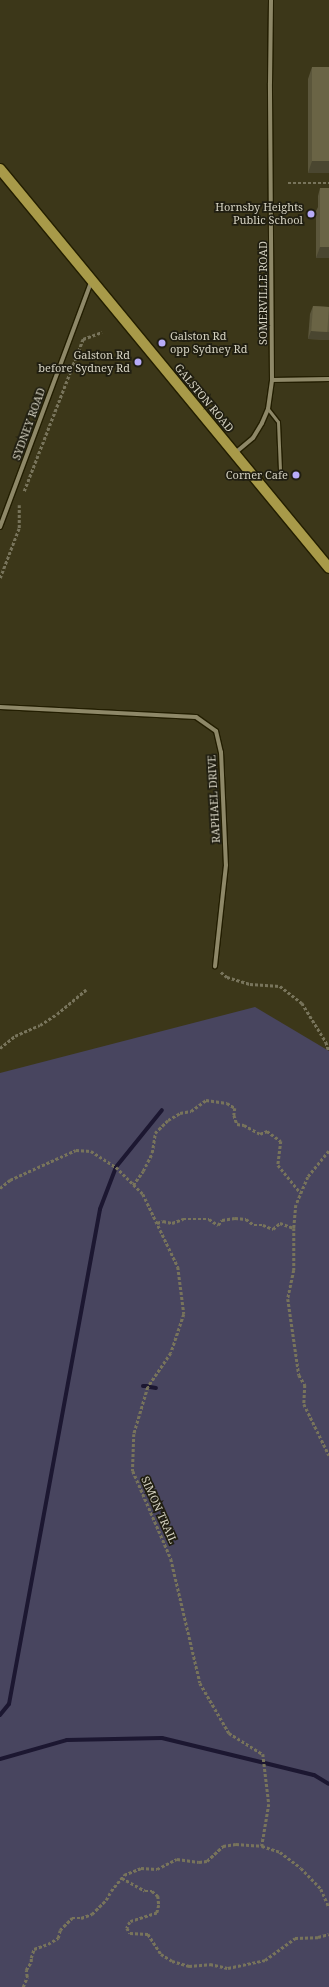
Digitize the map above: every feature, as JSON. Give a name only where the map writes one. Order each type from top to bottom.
[{"type":"main road","name":"GALSTON ROAD","points":[[0,169],[91,282],[329,568]]},
{"type":"street","name":"SOMERVILLE ROAD","points":[[235,454],[253,438],[268,409],[272,380],[270,83],[271,0]]},
{"type":"street","name":"SYDNEY ROAD","points":[[0,527],[91,282]]},
{"type":"street","points":[[272,380],[329,379]]},
{"type":"street","name":"RAPHAEL DRIVE","points":[[0,708],[196,716],[216,731],[221,752],[226,865],[215,966]]},
{"type":"lane","points":[[268,409],[278,422],[280,470]]},
{"type":"path","points":[[288,183],[329,183]]},
{"type":"path","points":[[24,492],[83,339],[102,332]]},
{"type":"path","points":[[0,578],[19,528],[18,507],[21,500]]},
{"type":"path","points":[[215,966],[227,977],[250,984],[280,986],[286,990],[302,1003],[326,1042],[329,1051]]},
{"type":"path","points":[[0,1048],[15,1036],[40,1025],[57,1014],[86,990]]},
{"type":"path","points":[[133,1185],[143,1171],[152,1153],[155,1133],[168,1120],[180,1113],[190,1111],[206,1100],[227,1103],[235,1108],[234,1115],[237,1124],[260,1134],[267,1131],[281,1141],[278,1166],[301,1193]]},
{"type":"path","name":"SIMON TRAIL","points":[[0,1188],[10,1180],[76,1150],[91,1151],[116,1167],[143,1194],[178,1267],[184,1314],[171,1353],[148,1386],[134,1434],[133,1471],[172,1559],[200,1683],[229,1733],[263,1754],[269,1804],[262,1846]]},
{"type":"path","points":[[329,1152],[308,1177],[296,1205],[294,1228],[294,1270],[288,1299],[299,1374],[305,1385],[304,1404],[329,1455]]},
{"type":"path","points":[[157,1223],[163,1221],[172,1223],[183,1219],[209,1219],[218,1225],[222,1220],[235,1218],[246,1220],[254,1225],[263,1225],[273,1229],[280,1223],[294,1228]]},
{"type":"path","points":[[23,1987],[26,1977],[26,1970],[31,1962],[30,1958],[34,1949],[48,1944],[58,1938],[60,1930],[72,1918],[81,1918],[92,1914],[106,1900],[111,1891],[122,1878],[141,1868],[157,1869],[177,1860],[208,1862],[223,1846],[236,1844],[262,1846],[280,1852],[301,1868],[321,1889],[329,1908]]},
{"type":"path","points":[[122,1878],[145,1891],[152,1891],[158,1896],[159,1905],[157,1912],[130,1922],[127,1928],[130,1933],[148,1934],[161,1954],[172,1961],[189,1966],[210,1964],[228,1968],[265,1960],[296,1938],[318,1937],[329,1934]]},
{"type":"shaded area","points":[[255,1007],[329,1051],[329,1987],[0,1987],[0,1073]]},
{"type":"building","points":[[312,67],[329,67],[329,161],[312,161]]},
{"type":"building","points":[[320,188],[329,188],[329,200],[320,200]]},
{"type":"building","points":[[320,200],[329,200],[329,247],[320,247]]},
{"type":"building","points":[[313,306],[329,307],[327,332],[311,331]]},
{"type":"waterway","points":[[0,1715],[9,1704],[100,1209],[116,1167],[162,1110]]},
{"type":"waterway","points":[[150,1387],[156,1388]]},
{"type":"waterway","points":[[0,1759],[67,1740],[162,1738],[314,1775],[329,1784]]},
{"type":"place","name":"Hornsby Heights Public School","points":[[311,214]]},
{"type":"place","name":"Galston Rd opp Sydney Rd","points":[[162,343]]},
{"type":"place","name":"Galston Rd before Sydney Rd","points":[[138,362]]},
{"type":"place","name":"Corner Cafe","points":[[296,475]]}]
